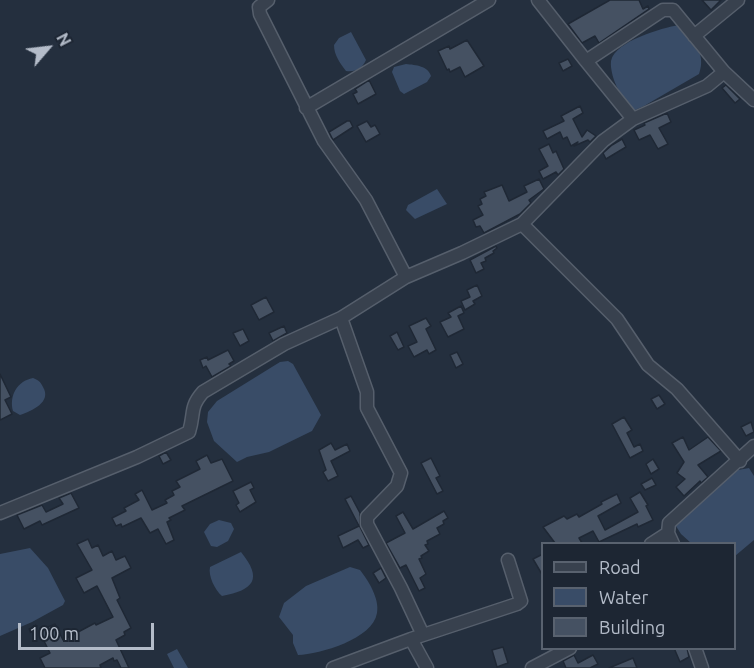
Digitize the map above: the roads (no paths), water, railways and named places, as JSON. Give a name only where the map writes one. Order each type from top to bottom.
[{"type":"street","points":[[268,0],[259,7],[260,14],[306,108],[324,141],[366,200],[406,277]]},
{"type":"street","points":[[306,108],[489,0]]},
{"type":"street","points":[[538,0],[633,119]]},
{"type":"street","points":[[694,36],[738,0]]},
{"type":"street","points":[[586,61],[663,10],[673,10],[724,72],[754,100]]},
{"type":"street","points":[[0,513],[137,457],[189,432],[193,404],[203,392],[284,344],[341,318],[406,277],[522,224],[603,141],[633,119],[707,86],[724,72]]},
{"type":"street","points":[[522,224],[617,319],[648,365],[676,389],[740,461]]},
{"type":"street","points":[[341,318],[367,392],[367,408],[401,473],[397,486],[367,516],[367,524],[401,588],[427,668]]},
{"type":"street","points":[[655,542],[670,538],[669,523],[754,446]]},
{"type":"street","points":[[333,668],[517,604],[521,601],[508,560]]},
{"type":"street","points":[[532,668],[566,650]]},
{"type":"street","points":[[696,650],[702,668]]},
{"type":"water","points":[[679,25],[700,53],[699,74],[644,106],[632,109],[623,98],[614,79],[611,61],[614,54],[621,47],[640,37]]},
{"type":"water","points":[[351,32],[366,60],[358,69],[346,71],[336,56],[334,45],[339,38]]},
{"type":"water","points":[[406,64],[424,68],[431,76],[427,82],[404,94],[400,91],[392,72],[394,67]]},
{"type":"water","points":[[437,189],[447,204],[415,219],[406,210],[408,205]]},
{"type":"water","points":[[288,361],[293,364],[321,415],[312,431],[269,452],[237,462],[214,441],[207,422],[208,412],[217,401],[280,362]]},
{"type":"water","points":[[33,378],[42,385],[45,397],[35,408],[20,415],[13,411],[13,395],[23,382]]},
{"type":"water","points":[[749,468],[754,476],[754,540],[736,555],[736,542],[690,542],[674,523],[738,470]]},
{"type":"water","points":[[219,520],[231,523],[234,529],[228,541],[217,547],[211,546],[204,532],[210,524]]},
{"type":"water","points":[[30,548],[48,568],[65,601],[63,605],[32,622],[0,636],[0,554]]},
{"type":"water","points":[[241,552],[252,569],[252,582],[242,590],[222,596],[213,583],[210,567]]},
{"type":"water","points":[[350,567],[360,570],[373,590],[377,602],[377,613],[373,622],[366,630],[344,643],[319,652],[298,655],[293,643],[293,635],[279,617],[284,603],[306,586]]},
{"type":"water","points":[[177,649],[188,668],[174,668],[167,654]]}]
